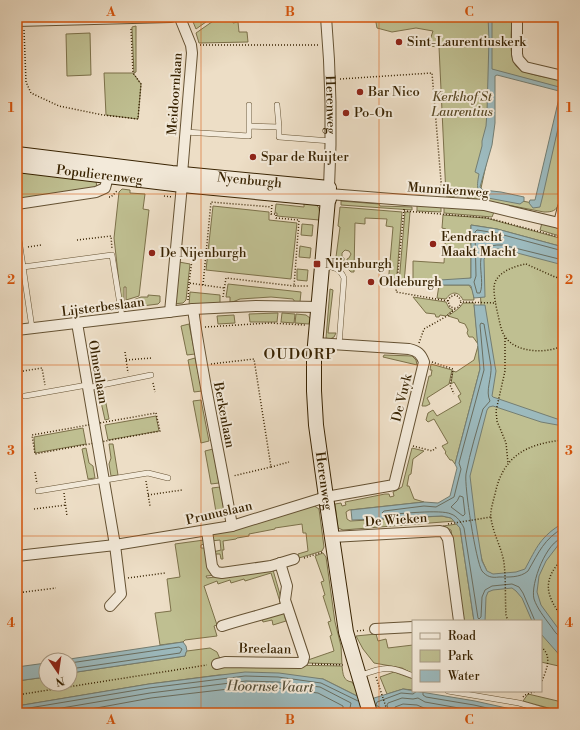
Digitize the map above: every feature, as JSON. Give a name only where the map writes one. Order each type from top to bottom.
[{"type":"street","points":[[21,20],[176,17]]},
{"type":"street","name":"Meidoornlaan","points":[[176,17],[191,45],[192,53],[181,186]]},
{"type":"street","name":"Herenweg","points":[[326,17],[330,79],[331,142],[329,194],[313,372],[316,425],[346,632],[370,713]]},
{"type":"street","points":[[517,17],[517,54],[520,63],[525,67],[563,76]]},
{"type":"street","name":"Populierenweg","points":[[17,154],[181,186]]},
{"type":"street","name":"Populierenweg","points":[[17,165],[181,186]]},
{"type":"street","points":[[17,204],[96,192],[105,188],[108,177]]},
{"type":"street","points":[[170,312],[181,186]]},
{"type":"street","name":"Nyenburgh","points":[[181,186],[329,194]]},
{"type":"street","name":"Nyenburgh","points":[[181,186],[272,200],[329,194]]},
{"type":"street","name":"Munnikenweg","points":[[329,194],[442,203],[484,204],[561,224]]},
{"type":"street","points":[[561,224],[563,207]]},
{"type":"street","points":[[190,309],[256,306],[318,307]]},
{"type":"street","name":"Lijsterbeslaan","points":[[17,330],[190,309]]},
{"type":"street","name":"Berkenlaan","points":[[190,309],[195,328],[232,526]]},
{"type":"street","name":"Olmenlaan","points":[[76,323],[103,480],[116,545]]},
{"type":"street","points":[[316,343],[417,351]]},
{"type":"street","name":"De Vuyk","points":[[326,497],[394,485],[402,450],[413,414],[423,367],[422,355],[417,351]]},
{"type":"street","name":"Prunuslaan","points":[[17,556],[116,545],[207,531],[232,526],[326,497]]},
{"type":"street","name":"De Wieken","points":[[333,543],[440,530],[444,532],[448,539],[459,620]]},
{"type":"street","points":[[207,531],[212,566],[216,572],[222,573],[271,566],[294,559]]},
{"type":"street","points":[[110,606],[121,594],[116,545]]},
{"type":"street","name":"Breelaan","points":[[217,664],[225,662],[300,663],[303,661],[304,657],[284,597],[287,586],[280,563]]},
{"type":"street","name":"Breelaan","points":[[222,626],[252,616],[258,617],[287,607]]},
{"type":"street","points":[[375,629],[412,628]]},
{"type":"lane","points":[[186,132],[249,136],[249,105]]},
{"type":"lane","points":[[278,105],[279,138],[331,142]]},
{"type":"lane","points":[[249,126],[278,128]]},
{"type":"lane","points":[[17,226],[32,328]]},
{"type":"lane","points":[[23,267],[112,255],[122,317]]},
{"type":"lane","points":[[322,265],[336,268],[342,273],[344,278],[339,344]]},
{"type":"lane","points":[[25,396],[129,380],[151,375]]},
{"type":"lane","points":[[38,492],[148,473],[168,478]]},
{"type":"lane","points":[[359,676],[382,668],[398,670],[412,676]]},
{"type":"lane","points":[[453,692],[519,704],[554,713]]},
{"type":"path","points":[[21,20],[26,82],[31,93],[59,106],[138,119],[141,84],[132,73],[131,18]]},
{"type":"path","points":[[191,45],[328,44]]},
{"type":"path","points":[[330,79],[432,73],[442,203]]},
{"type":"path","points":[[158,195],[181,186]]},
{"type":"path","points":[[96,192],[98,199],[111,197],[120,188]]},
{"type":"path","points":[[203,285],[211,202],[272,200],[271,214],[276,214],[276,218],[299,220],[294,286]]},
{"type":"path","points":[[405,200],[396,292],[448,301]]},
{"type":"path","points":[[404,211],[488,218],[563,238]]},
{"type":"path","points":[[77,240],[111,236],[112,255]]},
{"type":"path","points":[[20,248],[40,245]]},
{"type":"path","points":[[190,309],[189,283],[192,260]]},
{"type":"path","points":[[508,463],[506,443],[497,421],[496,411],[505,371],[505,338],[501,328],[494,287],[502,273],[526,264],[545,274],[563,279]]},
{"type":"path","points":[[222,308],[226,278],[312,287]]},
{"type":"path","points":[[189,283],[224,288]]},
{"type":"path","points":[[448,301],[450,297],[455,295],[459,297],[461,302]]},
{"type":"path","points":[[448,301],[450,307],[455,308]]},
{"type":"path","points":[[461,302],[473,301],[496,303]]},
{"type":"path","points":[[417,351],[424,329],[447,316],[455,308],[459,307],[461,302]]},
{"type":"path","points":[[195,328],[270,323],[317,326]]},
{"type":"path","points":[[505,338],[512,344],[534,351],[563,346]]},
{"type":"path","points":[[125,352],[129,380]]},
{"type":"path","points":[[126,360],[152,358]]},
{"type":"path","points":[[201,365],[254,359],[271,467]]},
{"type":"path","points":[[423,360],[453,369],[450,385],[454,394]]},
{"type":"path","points":[[17,372],[42,368],[46,392]]},
{"type":"path","points":[[151,375],[154,392]]},
{"type":"path","name":"Olmenlaan","points":[[156,413],[160,431],[97,444],[35,454],[32,435],[94,425],[156,413]]},
{"type":"path","points":[[508,620],[506,615],[504,563],[491,517],[492,504],[497,484],[508,463],[523,451],[536,444],[563,440]]},
{"type":"path","points":[[402,450],[409,452],[411,445],[432,451],[437,447]]},
{"type":"path","points":[[224,478],[289,462]]},
{"type":"path","points":[[35,472],[38,492]]},
{"type":"path","points":[[144,474],[150,506]]},
{"type":"path","points":[[63,487],[67,516]]},
{"type":"path","points":[[148,495],[182,490]]},
{"type":"path","points":[[34,509],[66,505]]},
{"type":"path","points":[[449,523],[491,517]]},
{"type":"path","points":[[294,559],[300,560],[333,543]]},
{"type":"path","points":[[563,558],[554,570],[548,582],[548,589],[552,602],[563,618]]},
{"type":"path","points":[[120,579],[165,573]]},
{"type":"path","points":[[17,593],[56,588]]},
{"type":"path","points":[[346,632],[375,629]]},
{"type":"path","points":[[542,648],[546,652],[548,662],[542,681]]},
{"type":"path","points":[[303,661],[308,664],[346,665]]},
{"type":"path","points":[[17,694],[132,678],[217,664]]},
{"type":"path","points":[[374,671],[388,713]]},
{"type":"path","points":[[519,704],[525,695],[533,692]]},
{"type":"green space","points":[[191,17],[213,17],[196,29]]},
{"type":"green space","points":[[219,17],[232,17],[233,23],[238,22],[239,32],[247,32],[248,42],[199,43],[196,33]]},
{"type":"green space","name":"Kerkhof St Laurentius","points":[[375,17],[512,17],[511,50],[516,66],[531,74],[563,80],[563,89],[491,70],[490,146],[480,193],[538,204],[563,109],[563,186],[561,198],[554,211],[544,212],[466,197],[446,196],[439,47],[428,46],[433,31],[416,28],[392,32],[377,28]]},
{"type":"green space","points":[[136,26],[136,72],[134,73],[132,27]]},
{"type":"green space","points":[[90,33],[91,75],[67,76],[66,34]]},
{"type":"green space","points":[[104,73],[133,73],[141,84],[138,119],[106,115]]},
{"type":"green space","points":[[17,171],[96,181],[97,188],[19,199],[19,194],[17,193]]},
{"type":"green space","points":[[122,189],[130,190],[130,193],[145,194],[143,209],[149,210],[139,296],[126,300],[126,287],[124,287],[124,308],[122,309],[114,238],[119,192]]},
{"type":"green space","points":[[341,201],[379,204],[380,206],[412,207],[412,210],[341,205]]},
{"type":"green space","points":[[304,203],[318,206],[319,220],[277,216],[277,213],[275,213],[276,204],[304,207]]},
{"type":"green space","points":[[417,205],[441,207],[441,212],[417,211]]},
{"type":"green space","points":[[213,206],[269,212],[269,220],[297,223],[291,279],[206,270]]},
{"type":"green space","points":[[340,207],[402,212],[396,286],[388,285],[393,227],[386,226],[387,219],[365,218],[365,224],[355,223],[354,272],[351,272],[347,268],[347,259],[351,254],[349,251],[345,250],[342,253],[342,257],[344,258],[344,266],[337,260]]},
{"type":"green space","points":[[444,207],[473,208],[494,212],[492,217],[444,213]]},
{"type":"green space","points":[[405,212],[410,212],[404,284],[399,283]]},
{"type":"green space","points":[[443,215],[486,218],[563,239],[563,247],[497,229],[471,225],[471,278],[438,285],[438,280],[427,280],[426,282],[413,283],[413,261],[444,263],[446,229],[442,228]]},
{"type":"green space","points":[[542,223],[563,228],[563,237],[540,230]]},
{"type":"green space","points":[[302,224],[313,225],[312,236],[301,235]]},
{"type":"green space","points":[[300,246],[311,248],[310,258],[299,257]]},
{"type":"green space","points":[[487,247],[502,248],[563,262],[563,654],[559,655],[563,659],[563,667],[542,662],[542,620],[479,620],[486,569],[482,560],[461,470],[485,401],[479,260]]},
{"type":"green space","points":[[179,262],[190,264],[186,300],[183,303],[173,304]]},
{"type":"green space","points":[[297,269],[308,270],[307,281],[297,280]]},
{"type":"green space","points":[[228,284],[301,292],[300,302],[295,302],[293,299],[271,297],[240,299],[230,303],[230,297],[226,297]]},
{"type":"green space","points":[[439,285],[469,285],[473,291],[474,300],[463,300],[455,293],[448,296],[446,299],[437,298]]},
{"type":"green space","points":[[330,289],[333,290],[328,333],[336,333],[334,337],[330,339],[326,338]]},
{"type":"green space","points":[[190,292],[220,295],[220,303],[189,305]]},
{"type":"green space","points":[[148,295],[160,296],[160,302],[158,304],[126,308],[126,303],[141,297],[148,297]]},
{"type":"green space","points":[[413,297],[446,302],[449,308],[453,310],[446,316],[440,315],[439,317],[436,317],[435,314],[426,313]]},
{"type":"green space","points":[[463,303],[474,303],[478,344],[473,337],[469,337],[465,324],[459,322],[458,319],[448,316],[458,309]]},
{"type":"green space","points":[[278,313],[277,322],[250,322],[249,314]]},
{"type":"green space","points":[[282,313],[295,314],[294,323],[281,322]]},
{"type":"green space","points":[[296,314],[306,315],[310,318],[309,324],[295,323]]},
{"type":"green space","points":[[234,315],[235,323],[218,324],[217,316]]},
{"type":"green space","points":[[189,324],[195,354],[187,355],[181,326]]},
{"type":"green space","points":[[478,346],[480,369],[455,464],[445,453],[446,452],[442,446],[448,443],[434,419],[428,422],[426,420],[428,413],[433,410],[437,416],[461,402],[458,396],[461,394],[454,382],[451,384],[453,371],[456,372],[474,360]]},
{"type":"green space","points":[[384,355],[412,356],[416,360],[417,365],[383,357]]},
{"type":"green space","points":[[195,358],[202,391],[194,392],[188,360]]},
{"type":"green space","points":[[431,364],[452,370],[449,384],[427,398],[430,404],[422,406],[429,376],[431,376]]},
{"type":"green space","points":[[103,388],[109,419],[105,420],[101,402],[98,400],[97,390]]},
{"type":"green space","points":[[201,400],[209,441],[201,443],[193,401]]},
{"type":"green space","points":[[156,416],[159,431],[108,440],[105,425]]},
{"type":"green space","points":[[83,428],[86,444],[35,453],[34,437]]},
{"type":"green space","points":[[109,444],[113,444],[118,475],[111,476],[109,464],[111,458]]},
{"type":"green space","points":[[86,448],[89,463],[93,466],[95,478],[88,479],[82,449]]},
{"type":"green space","points":[[412,448],[424,451],[413,459],[411,474],[409,475],[407,486],[409,486],[414,499],[424,502],[349,510],[346,512],[347,519],[350,521],[442,516],[451,518],[455,521],[343,530],[338,528],[335,504],[341,503],[342,506],[346,505],[345,502],[385,494],[389,494],[390,497],[394,496],[393,492],[402,487]]},
{"type":"green space","points":[[213,449],[219,483],[211,484],[205,451]]},
{"type":"green space","points":[[220,487],[224,510],[216,512],[212,488]]},
{"type":"green space","points":[[313,505],[319,509],[324,547],[322,551],[299,558],[298,554],[308,551],[306,533],[303,533],[302,524],[275,528],[249,534],[249,536],[223,541],[223,559],[221,559],[220,554],[216,554],[216,560],[213,552],[221,550],[220,540],[211,541],[210,535]]},
{"type":"green space","points":[[457,524],[460,528],[474,620],[463,620],[451,530],[443,526]]},
{"type":"green space","points":[[204,540],[204,544],[201,545],[201,548],[205,548],[216,575],[206,576],[207,578],[273,570],[283,605],[281,605],[271,573],[245,581],[244,579],[231,583],[230,580],[218,584],[217,581],[204,586],[217,625],[214,626],[217,636],[160,645],[155,613],[171,611],[167,579],[180,577],[175,544]]},
{"type":"green space","points":[[323,553],[326,557],[335,622],[341,646],[342,664],[308,663],[308,660],[334,651],[330,636],[332,635],[328,622],[331,621],[323,596],[325,595],[321,582],[324,581],[315,556]]},
{"type":"green space","points":[[284,613],[287,616],[285,617],[286,621],[273,625],[272,620],[263,622],[262,619]]},
{"type":"green space","points":[[376,634],[378,641],[386,639],[388,648],[412,645],[412,673],[402,668],[374,663],[363,649],[356,636]]},
{"type":"green space","points":[[210,648],[217,652],[221,661],[229,664],[342,666],[345,679],[352,682],[361,698],[323,679],[219,675],[149,684],[17,706],[17,681],[38,678],[38,692],[78,692],[78,672],[185,656],[187,651]]},
{"type":"green space","points":[[394,672],[412,679],[412,690],[403,689],[387,694],[380,677]]},
{"type":"green space","points":[[528,694],[562,702],[563,699],[563,712],[523,701]]},
{"type":"water","points":[[488,17],[492,17],[492,69],[563,88],[563,106],[540,207],[533,208],[529,203],[530,200],[535,200],[560,94],[559,91],[497,75],[495,76],[495,123],[492,145],[480,187],[483,190],[524,197],[524,201],[520,204],[488,198],[481,194],[478,189],[479,174],[475,172],[486,126],[487,112],[489,39]]},
{"type":"water","points":[[471,225],[497,229],[563,247],[563,265],[502,249],[494,249],[484,259],[485,297],[474,298],[471,286],[469,285],[439,285],[440,280],[471,278]]},
{"type":"water","points":[[474,305],[485,305],[496,371],[492,396],[563,421],[563,426],[541,422],[493,406],[489,407],[470,476],[482,561],[487,571],[493,574],[516,572],[525,569],[536,548],[544,538],[563,523],[563,541],[546,561],[539,576],[537,592],[541,605],[563,635],[563,659],[542,635],[542,620],[532,620],[522,598],[512,588],[488,592],[486,597],[485,620],[474,620],[460,528],[451,518],[442,516],[352,520],[351,510],[424,502],[438,503],[450,496],[457,468],[455,464],[480,369]]},
{"type":"water","points":[[183,642],[187,651],[185,656],[78,672],[78,658]]},
{"type":"water","points":[[38,664],[38,678],[17,681],[17,667]]},
{"type":"water","name":"Hoornse Vaart","points":[[245,672],[279,673],[323,679],[361,698],[371,699],[403,689],[412,690],[412,692],[421,692],[475,701],[529,713],[383,713],[369,708],[355,713],[17,713],[17,706],[149,684]]},
{"type":"place","name":"Sint-Laurentiuskerk","points":[[399,42]]},
{"type":"place","name":"Bar Nico","points":[[360,92]]},
{"type":"place","name":"Po-On","points":[[346,113]]},
{"type":"place","name":"Spar de Ruijter","points":[[253,157]]},
{"type":"place","name":"Eendracht Maakt Macht","points":[[433,244]]},
{"type":"place","name":"De Nijenburgh","points":[[152,253]]},
{"type":"place","name":"Nijenburgh","points":[[317,264]]},
{"type":"place","name":"Oldeburgh","points":[[371,282]]},
{"type":"district","name":"OUDORP","points":[[300,354]]}]
